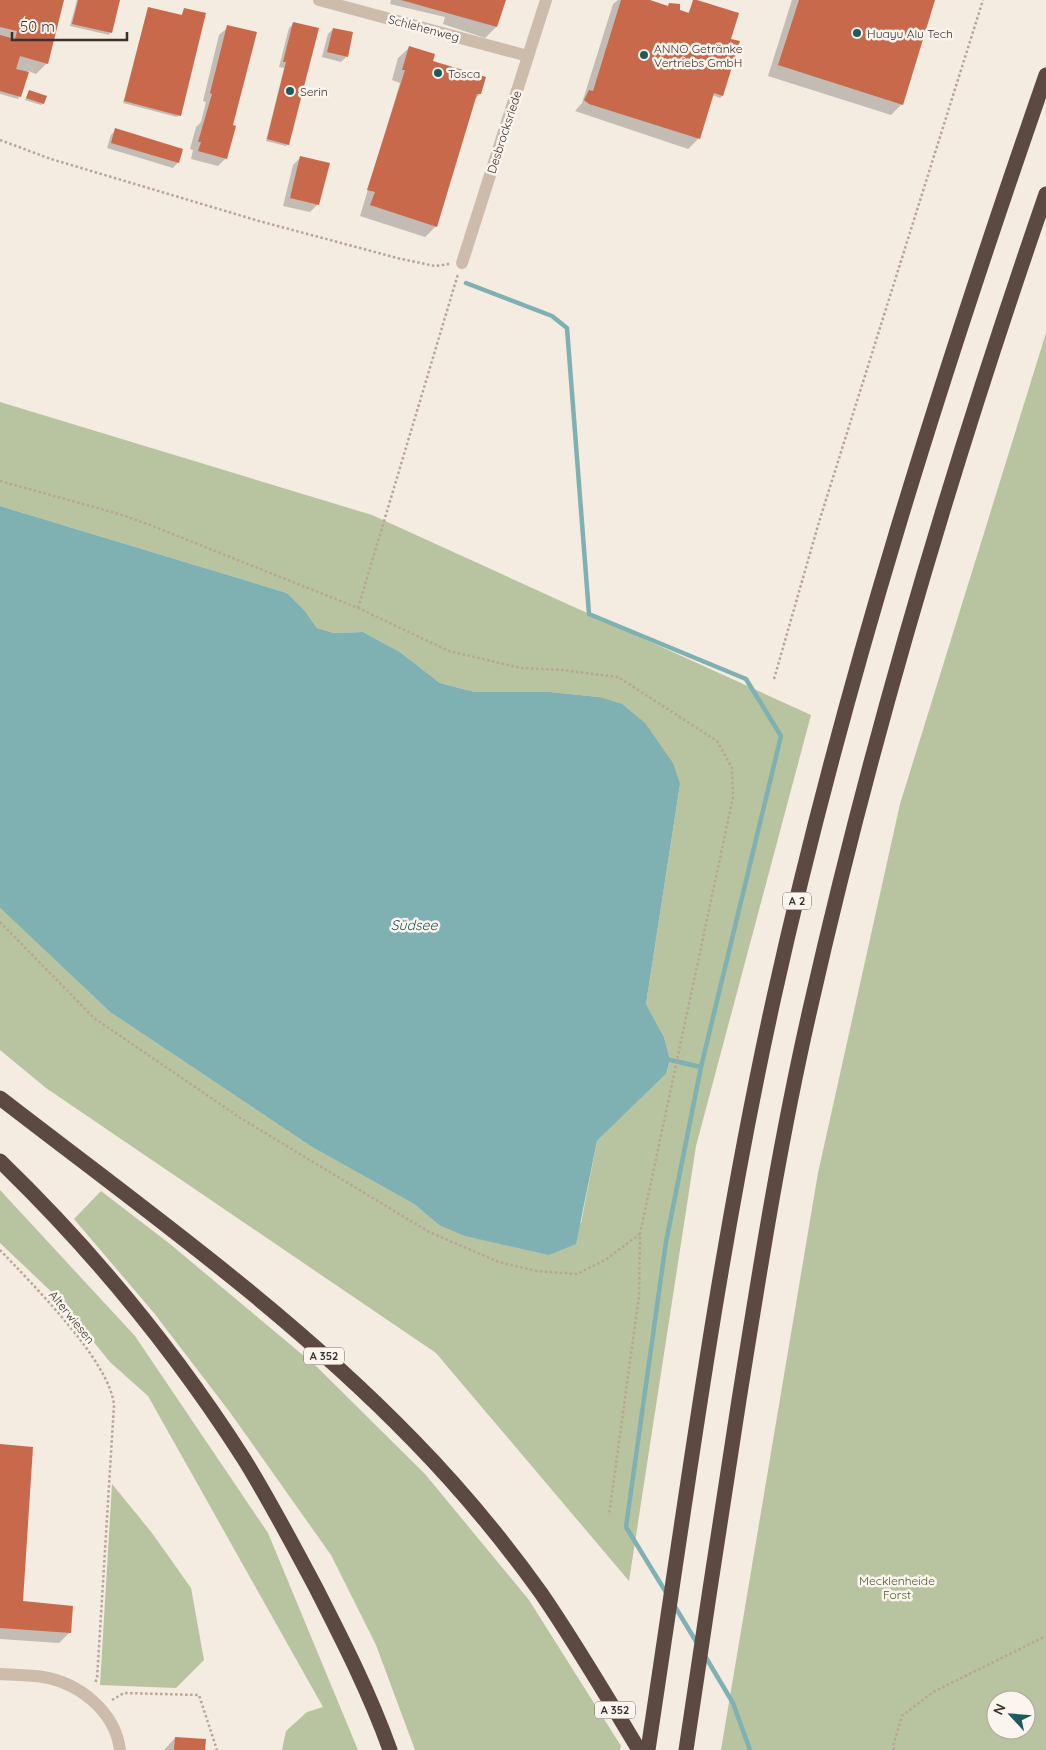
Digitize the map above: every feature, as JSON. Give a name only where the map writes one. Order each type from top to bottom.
[{"type":"highway","name":"A 2","points":[[648,1750],[729,1222],[774,997],[826,782],[895,537],[1004,195],[1046,75]]},
{"type":"highway","points":[[686,1750],[766,1226],[810,1007],[864,786],[932,546],[1007,308],[1046,194]]},
{"type":"highway","name":"A 352","points":[[0,1098],[212,1261],[324,1356],[413,1441],[487,1524],[534,1584],[591,1671],[639,1750]]},
{"type":"highway","points":[[0,1162],[68,1230],[131,1303],[162,1341],[244,1460],[291,1540],[348,1651],[390,1750]]},
{"type":"street","name":"Schlehenweg","points":[[319,0],[528,56]]},
{"type":"street","name":"Desbrocksriede","points":[[462,263],[546,0]]},
{"type":"street","points":[[0,1674],[44,1677],[76,1687],[100,1707],[110,1721],[120,1750]]},
{"type":"path","points":[[774,680],[825,503],[983,0]]},
{"type":"path","points":[[0,140],[44,156],[259,221],[401,259],[435,266],[462,263],[358,608]]},
{"type":"path","points":[[0,481],[119,514],[358,608],[449,651],[521,668],[562,670],[618,677],[717,741],[732,768],[734,797],[640,1234],[639,1296],[609,1514]]},
{"type":"path","points":[[0,922],[94,1018],[242,1119],[429,1232],[499,1262],[536,1271],[577,1274],[604,1260],[640,1234]]},
{"type":"path","name":"Alterwiesen","points":[[0,1250],[48,1301],[105,1374],[113,1392],[114,1405],[97,1679],[87,1696]]},
{"type":"path","points":[[894,1750],[893,1746],[902,1716],[925,1698],[1046,1636]]},
{"type":"path","points":[[100,1707],[124,1693],[199,1695],[217,1750]]},
{"type":"green space","name":"Mecklenheide Forst","points":[[1046,333],[1046,1750],[721,1750],[818,1173],[900,804]]},
{"type":"green space","points":[[0,402],[372,515],[811,715],[696,1146],[629,1581],[436,1353],[46,1088],[0,1050],[0,908],[110,1012],[312,1147],[414,1204],[439,1225],[581,1223],[597,1141],[666,1074],[670,1061],[664,1037],[646,1004],[680,784],[599,697],[550,692],[475,692],[440,683],[400,652],[363,632],[334,633],[317,628],[305,611],[287,593],[0,506]]},
{"type":"green space","points":[[0,1190],[135,1336],[268,1533],[358,1750],[282,1750],[286,1731],[307,1712],[323,1707],[148,1396],[110,1362],[57,1297],[0,1243]]},
{"type":"green space","points":[[101,1191],[170,1244],[316,1366],[425,1474],[529,1600],[621,1746],[620,1750],[415,1750],[376,1645],[331,1555],[229,1411],[154,1313],[74,1219]]},
{"type":"green space","points":[[112,1484],[152,1533],[191,1588],[204,1660],[176,1688],[100,1685]]},
{"type":"water","name":"Südsee","points":[[0,506],[287,593],[305,611],[317,628],[334,633],[363,632],[400,652],[440,683],[475,692],[550,692],[599,697],[622,704],[645,723],[673,763],[680,784],[646,1004],[664,1037],[670,1060],[666,1074],[597,1141],[576,1244],[549,1255],[465,1236],[439,1225],[414,1204],[312,1147],[110,1012],[0,908]]},
{"type":"building","points":[[0,0],[64,0],[48,64],[20,56],[16,69],[29,72],[21,97],[0,91],[0,35],[15,39],[17,31],[0,27]]},
{"type":"building","points":[[78,0],[120,0],[112,33],[72,24]]},
{"type":"building","points":[[401,0],[506,0],[497,27]]},
{"type":"building","points":[[621,0],[650,0],[668,6],[669,3],[680,4],[680,10],[689,13],[693,0],[697,0],[739,13],[731,39],[740,41],[723,96],[714,93],[700,139],[589,104],[584,100],[589,90],[593,91]]},
{"type":"building","name":"Huayu Alu Tech","points":[[799,0],[935,0],[903,105],[778,65]]},
{"type":"building","points":[[148,7],[182,15],[184,8],[206,13],[181,116],[124,101]]},
{"type":"building","points":[[293,22],[319,28],[289,145],[267,139],[286,62],[283,62]]},
{"type":"building","points":[[227,25],[257,32],[233,125],[236,126],[227,159],[198,151],[201,142],[198,142],[212,94],[210,93]]},
{"type":"building","points":[[333,28],[353,32],[348,57],[327,52]]},
{"type":"building","points":[[409,46],[435,54],[433,61],[486,77],[481,94],[477,94],[437,227],[370,205],[375,192],[367,190],[405,70],[402,70]]},
{"type":"building","points":[[29,90],[47,96],[44,104],[26,98]]},
{"type":"building","points":[[115,128],[183,149],[179,163],[111,143]]},
{"type":"building","points":[[300,156],[330,163],[319,205],[290,198]]},
{"type":"building","points":[[0,1444],[33,1447],[23,1601],[73,1606],[71,1633],[0,1628]]},
{"type":"building","points":[[175,1737],[206,1739],[205,1750],[174,1750]]},
{"type":"waterway","points":[[466,283],[552,316],[567,328],[589,614],[746,679],[781,736],[701,1067]]},
{"type":"waterway","points":[[667,1594],[626,1527],[666,1242],[701,1067],[670,1060]]},
{"type":"waterway","points":[[674,1605],[697,1643]]},
{"type":"waterway","points":[[705,1656],[733,1703],[750,1750]]},
{"type":"place","name":"Huayu Alu Tech","points":[[857,33]]},
{"type":"place","name":"ANNO Getränke Vertriebs GmbH","points":[[644,55]]},
{"type":"place","name":"Tosca","points":[[438,73]]},
{"type":"place","name":"Serin","points":[[290,91]]}]
